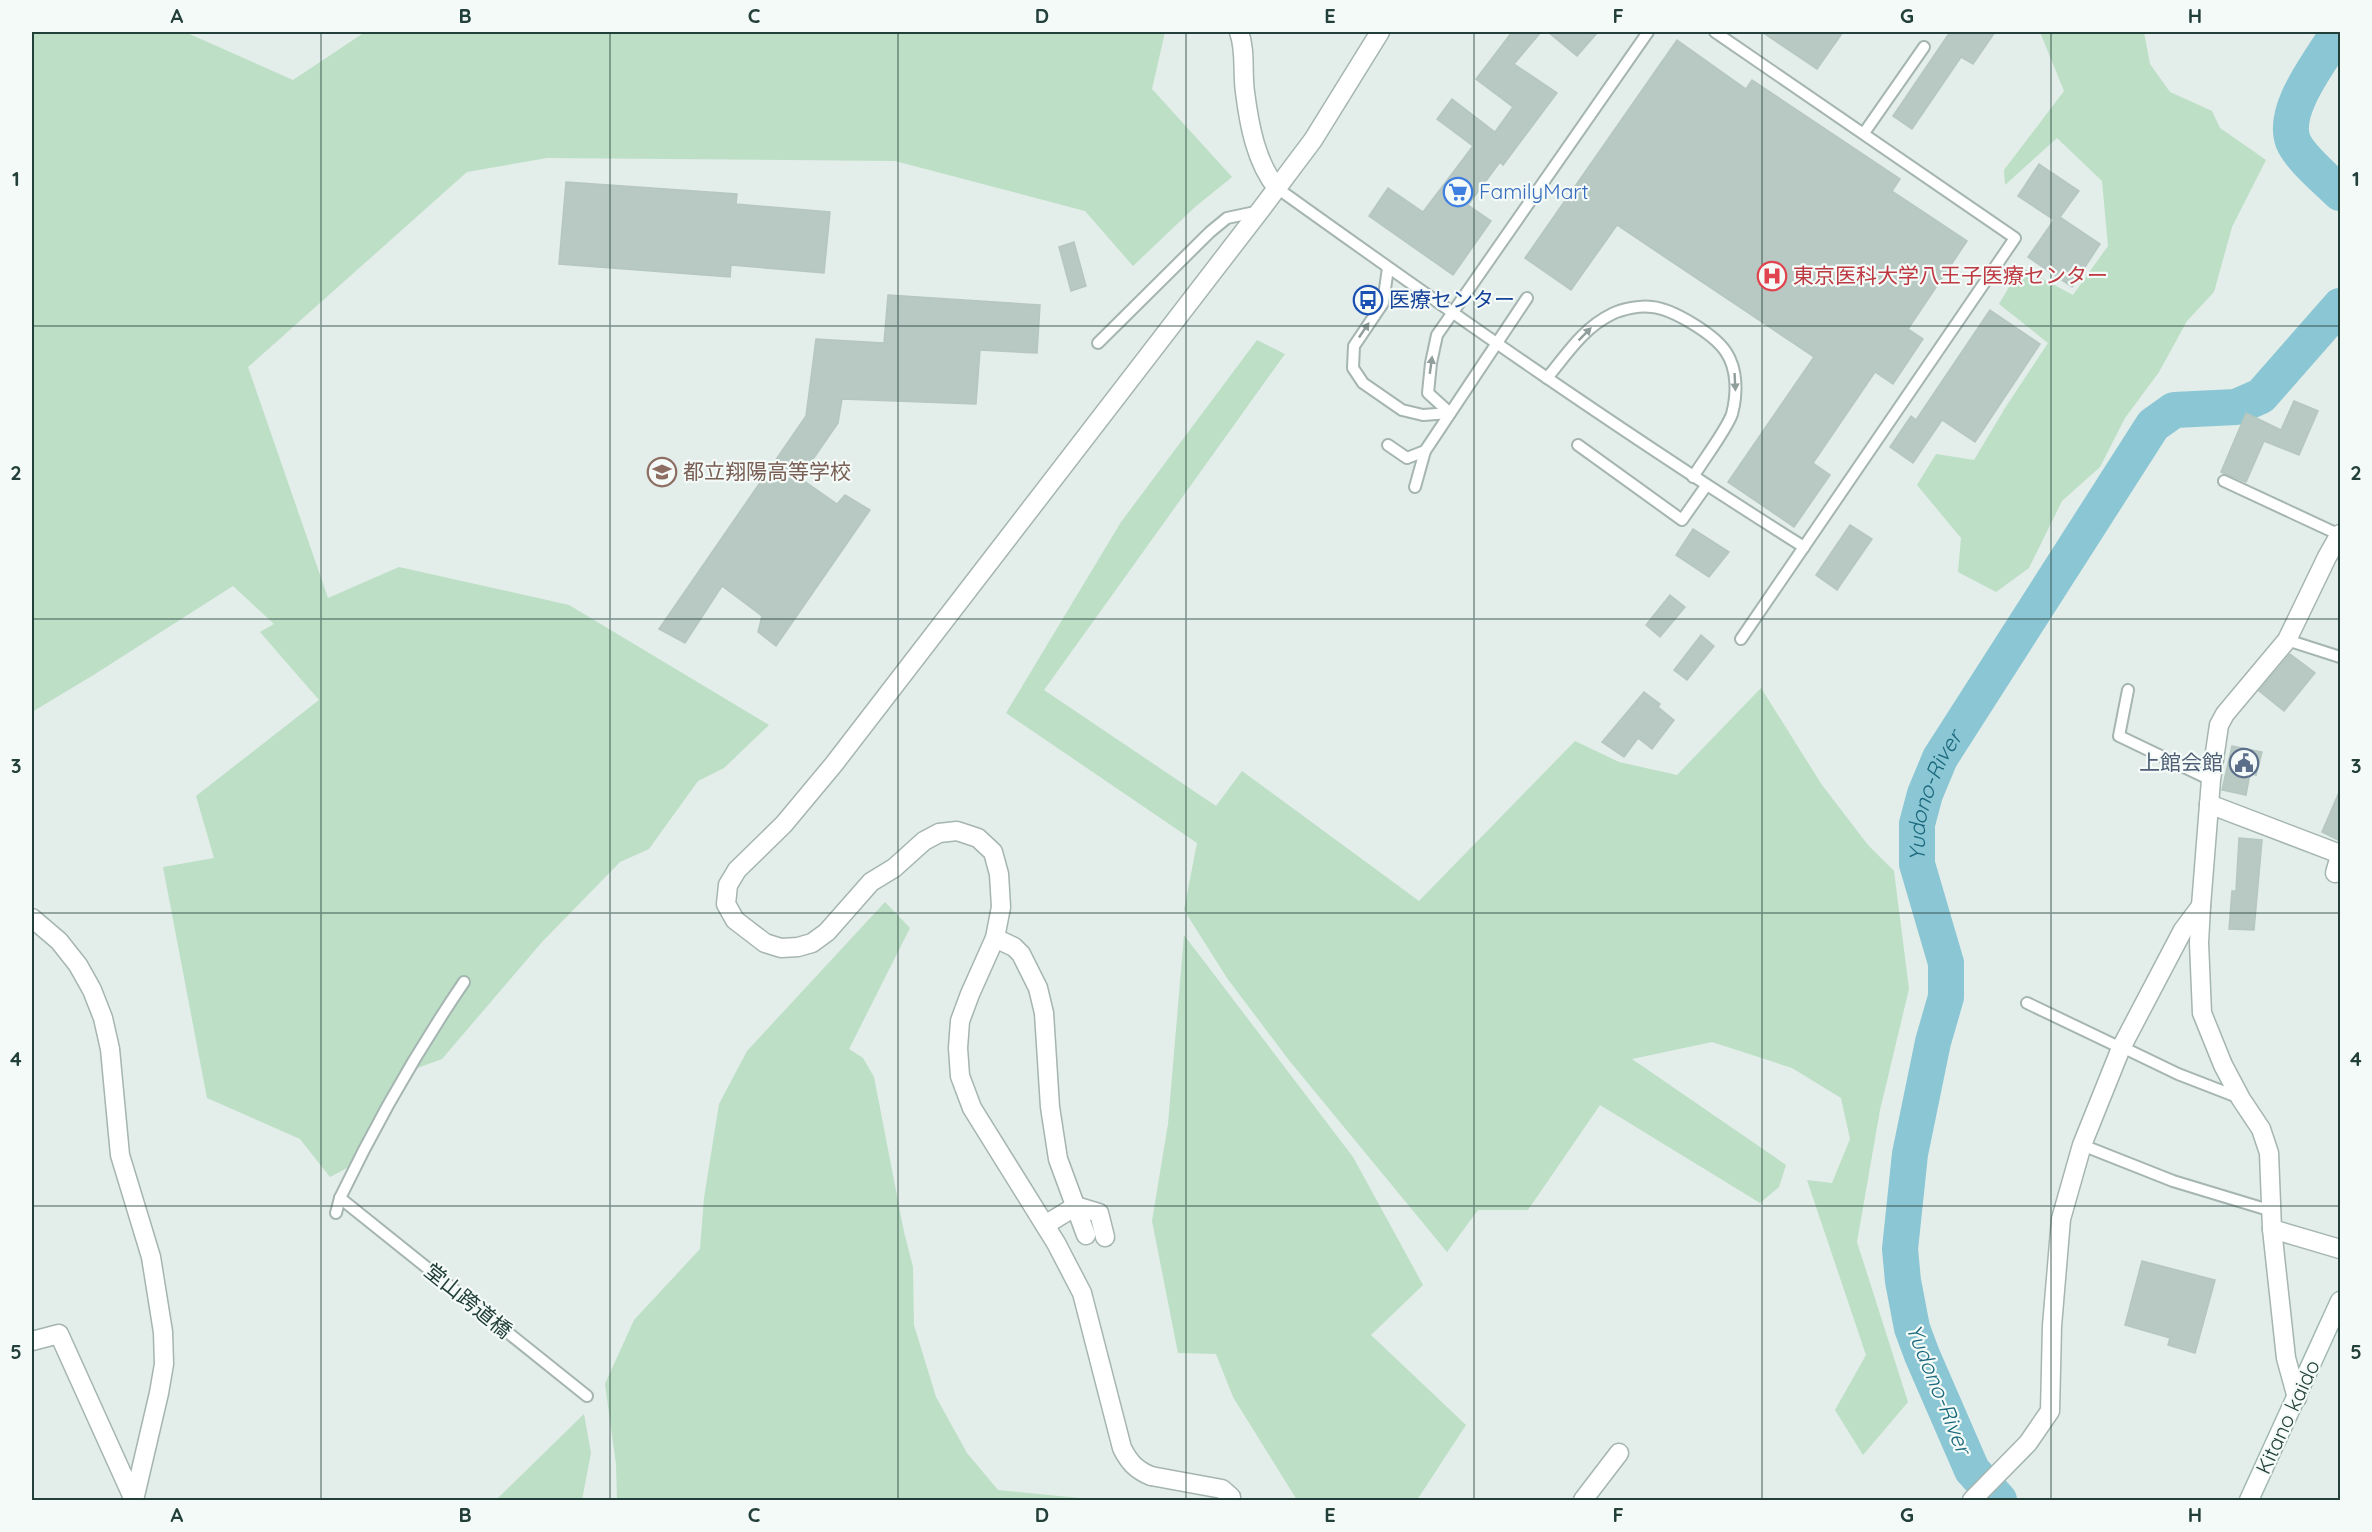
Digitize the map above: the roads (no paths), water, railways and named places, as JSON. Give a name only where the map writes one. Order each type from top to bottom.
[{"type":"street","points":[[1239,32],[1244,44],[1245,91],[1259,157],[1264,170],[1277,188]]},
{"type":"street","points":[[1232,1498],[1222,1488],[1151,1476],[1139,1471],[1128,1460],[1122,1448],[1082,1293],[1045,1225],[972,1108],[960,1076],[958,1048],[960,1021],[995,938],[1001,907],[999,874],[993,852],[978,838],[957,831],[939,833],[924,841],[894,868],[871,882],[827,932],[812,943],[798,947],[781,948],[765,943],[735,920],[726,904],[728,885],[737,870],[784,824],[834,764],[1260,211],[1313,140],[1380,32]]},
{"type":"street","points":[[2297,1398],[2286,1358],[2272,1220],[2270,1153],[2261,1129],[2241,1099],[2219,1056],[2202,1012],[2199,944],[2211,780],[2219,725],[2225,714],[2287,640],[2340,534]]},
{"type":"street","points":[[2209,804],[2339,861]]},
{"type":"street","points":[[1971,1500],[2028,1443],[2050,1411],[2052,1326],[2061,1220],[2082,1144],[2122,1047],[2183,930],[2201,906]]},
{"type":"street","points":[[32,918],[59,941],[78,965],[104,1018],[110,1049],[120,1155],[152,1257],[163,1332],[164,1364],[134,1500]]},
{"type":"street","points":[[995,938],[1014,947],[1021,954],[1038,988],[1044,1012],[1050,1107],[1058,1159],[1086,1235]]},
{"type":"street","points":[[1045,1225],[1076,1206],[1099,1213],[1105,1237]]},
{"type":"street","points":[[2272,1220],[2340,1249]]},
{"type":"street","name":"Kitano kaido","points":[[2249,1500],[2340,1301]]},
{"type":"street","points":[[32,1341],[59,1334],[134,1500]]},
{"type":"street","points":[[1583,1500],[1619,1453]]},
{"type":"lane","points":[[1450,413],[1428,393],[1437,335],[1648,32]]},
{"type":"lane","points":[[1715,32],[1732,36],[1864,133],[2015,238],[1741,639]]},
{"type":"lane","points":[[1864,133],[1924,47]]},
{"type":"lane","points":[[1277,188],[1497,344],[1706,486],[1804,547]]},
{"type":"lane","points":[[1098,344],[1210,232],[1227,218],[1260,211]]},
{"type":"lane","points":[[1388,268],[1383,303],[1354,346],[1353,368],[1363,383],[1402,410],[1423,415],[1450,413]]},
{"type":"lane","points":[[1415,487],[1425,451],[1527,298]]},
{"type":"lane","points":[[1547,378],[1587,329],[1614,313],[1650,306],[1669,310],[1707,334],[1726,352],[1734,372],[1736,390],[1731,416],[1693,477]]},
{"type":"lane","points":[[1388,445],[1407,458],[1425,451]]},
{"type":"lane","points":[[1578,445],[1682,520],[1706,486]]},
{"type":"lane","points":[[2224,481],[2340,534]]},
{"type":"lane","points":[[2287,640],[2340,657]]},
{"type":"lane","points":[[2128,690],[2119,736],[2211,780]]},
{"type":"lane","points":[[336,1213],[340,1198],[398,1086],[464,982]]},
{"type":"lane","points":[[2027,1003],[2178,1074],[2241,1099]]},
{"type":"lane","points":[[2082,1144],[2272,1220]]},
{"type":"lane","name":"堂山跨道橋","points":[[340,1198],[587,1396]]},
{"type":"waterway","name":"Yudono-River","points":[[2338,32],[2305,84],[2293,114],[2291,128],[2293,141],[2301,154],[2340,193]]},
{"type":"waterway","name":"Yudono-River","points":[[1999,1500],[1972,1470],[1912,1328],[1903,1281],[1900,1249],[1910,1154],[1933,1042],[1946,997],[1946,963],[1917,864],[1917,824],[1925,794],[1940,758],[2153,425],[2174,410],[2236,407],[2261,396],[2340,306]]},
{"type":"place","name":"FamilyMart","points":[[1458,192]]},
{"type":"place","name":"東京医科大学八王子医療センター","points":[[1772,276]]},
{"type":"place","name":"医療センター","points":[[1368,300]]},
{"type":"place","name":"都立翔陽高等学校","points":[[662,472]]},
{"type":"place","name":"上館会館","points":[[2244,763]]}]
